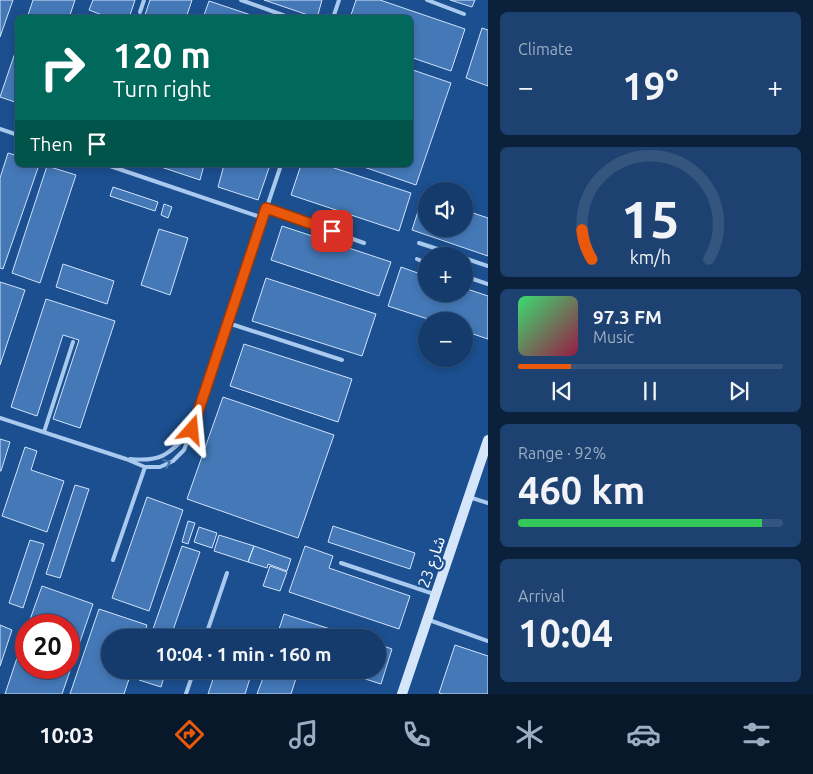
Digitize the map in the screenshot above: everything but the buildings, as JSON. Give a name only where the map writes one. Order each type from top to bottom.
[{"type":"street","name":"شارع 23","points":[[402,694],[488,440]]},
{"type":"lane","points":[[140,12],[144,0]]},
{"type":"lane","points":[[241,0],[283,15]]},
{"type":"lane","points":[[334,15],[339,0]]},
{"type":"lane","points":[[427,0],[464,14]]},
{"type":"lane","points":[[0,129],[15,134]]},
{"type":"lane","points":[[113,167],[262,218]]},
{"type":"lane","points":[[0,418],[145,467],[160,467],[173,461],[184,450],[192,430],[280,167]]},
{"type":"lane","points":[[266,208],[364,243]]},
{"type":"lane","points":[[419,243],[431,247]]},
{"type":"lane","points":[[473,261],[488,266]]},
{"type":"lane","points":[[473,279],[488,284]]},
{"type":"lane","points":[[228,323],[342,360]]},
{"type":"lane","points":[[44,432],[73,342]]},
{"type":"lane","points":[[126,459],[153,460],[166,455],[192,430]]},
{"type":"lane","points":[[113,560],[145,467]]},
{"type":"lane","points":[[469,497],[488,504]]},
{"type":"lane","points":[[342,563],[436,594]]},
{"type":"lane","points":[[208,629],[227,573]]},
{"type":"lane","points":[[427,620],[488,641]]},
{"type":"lane","points":[[186,694],[191,679]]},
{"type":"route","points":[[192,430],[266,208],[332,231]]}]
